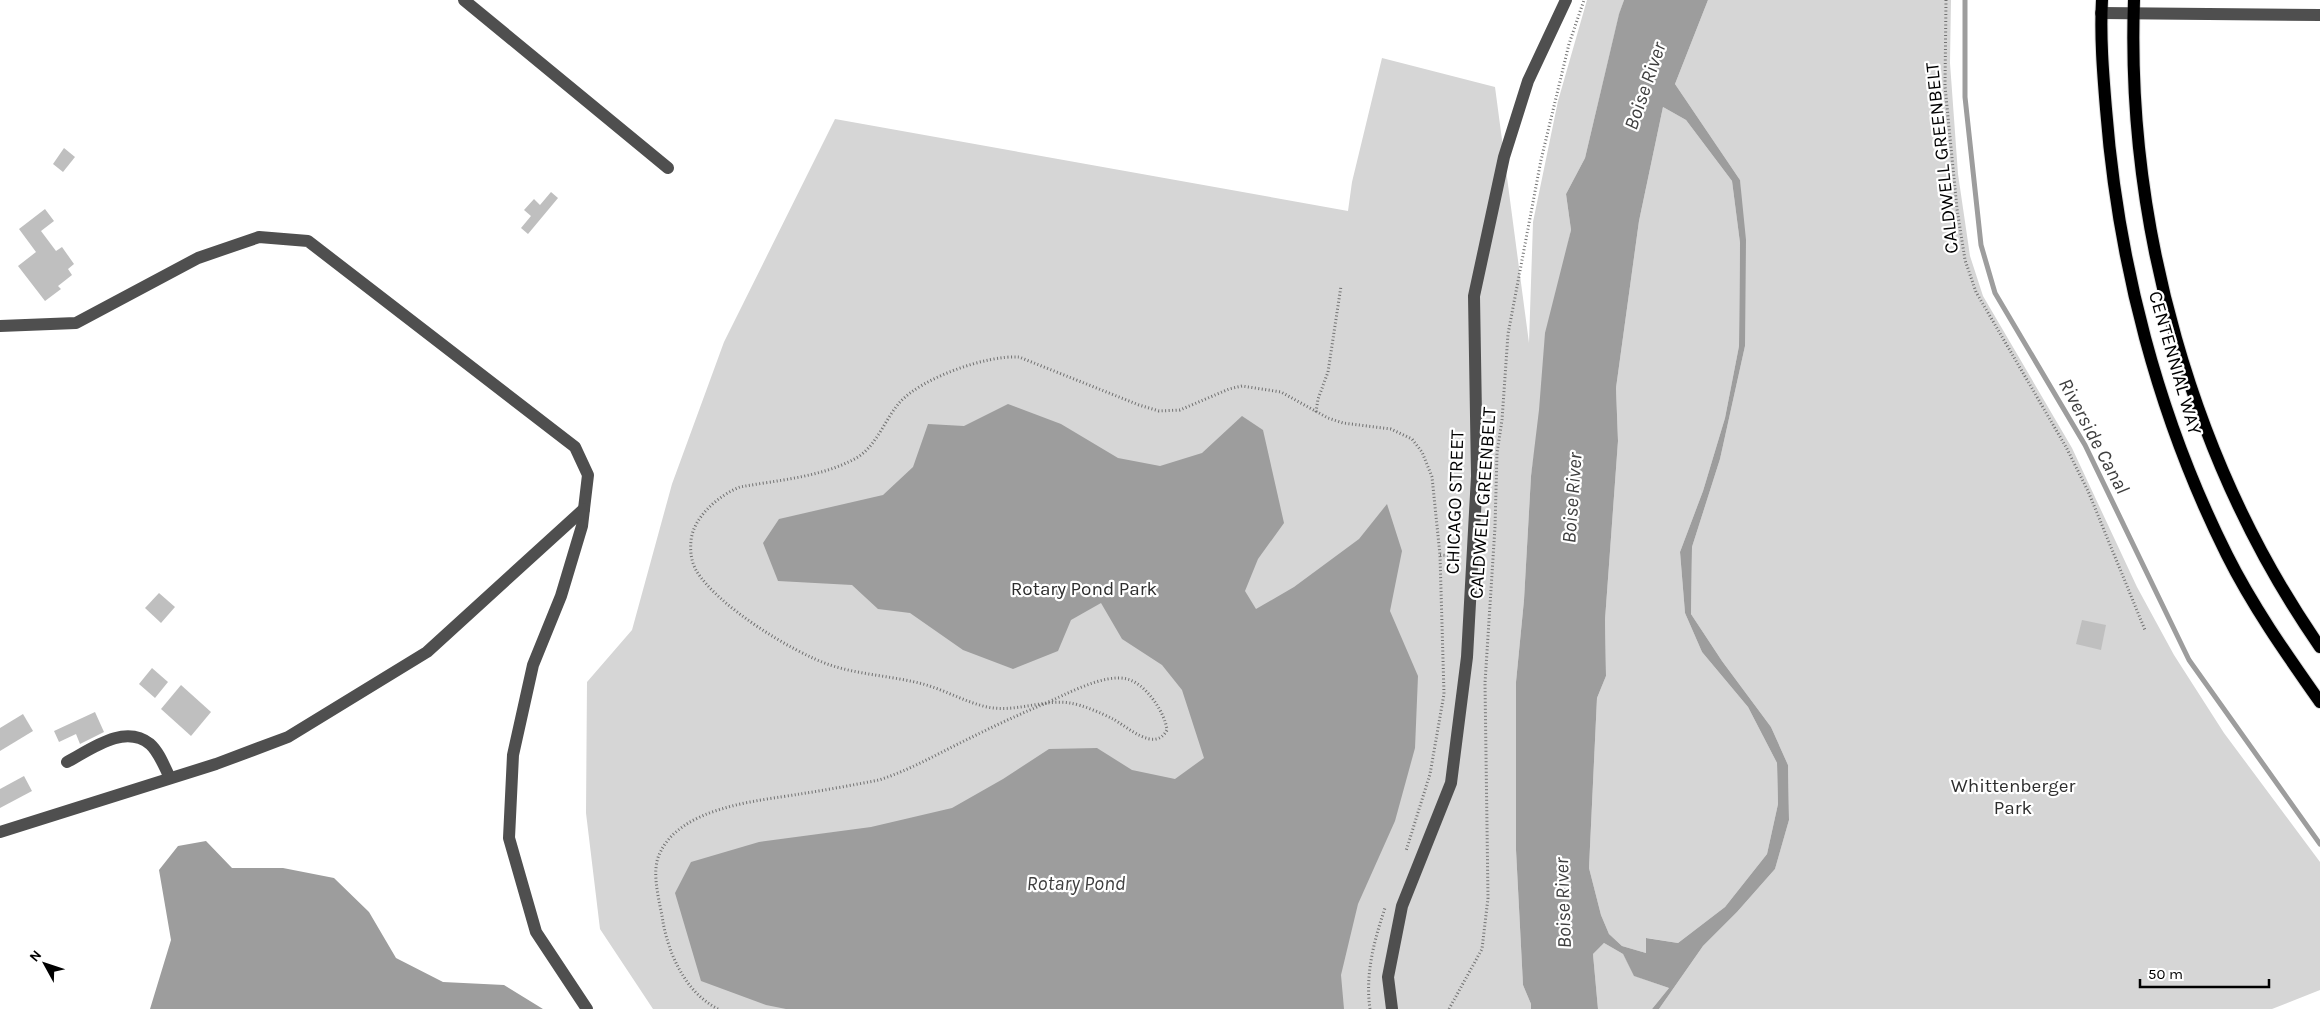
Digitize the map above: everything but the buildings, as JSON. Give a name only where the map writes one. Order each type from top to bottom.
[{"type":"main road","name":"CENTENNIAL WAY","points":[[2102,0],[2103,70],[2109,155],[2126,258],[2153,369],[2186,463],[2228,556],[2276,639],[2320,702]]},
{"type":"main road","name":"CENTENNIAL WAY","points":[[2134,0],[2140,147],[2154,252],[2181,360],[2216,456],[2259,545],[2320,647]]},
{"type":"street","points":[[464,0],[668,168]]},
{"type":"street","name":"CHICAGO STREET","points":[[1392,1009],[1388,977],[1400,915],[1451,783],[1467,656],[1477,476],[1474,296],[1504,156],[1528,82],[1566,0]]},
{"type":"street","points":[[2101,13],[2320,15]]},
{"type":"street","points":[[0,326],[76,323],[198,258],[259,237],[308,241],[575,447],[588,475],[582,526],[562,596],[533,666],[513,755],[509,838],[536,932],[587,1009]]},
{"type":"street","points":[[0,832],[216,764],[288,737],[427,652],[584,509]]},
{"type":"street","points":[[67,762],[114,737],[139,737],[150,744],[157,752],[170,778]]},
{"type":"path","name":"CALDWELL GREENBELT","points":[[1450,1009],[1482,949],[1488,898],[1485,683],[1495,527],[1497,453],[1502,420],[1508,334],[1541,160],[1569,44],[1584,0]]},
{"type":"path","name":"CALDWELL GREENBELT","points":[[1946,0],[1945,86],[1957,209],[1965,260],[1976,292],[2066,447],[2088,491],[2145,630]]},
{"type":"path","points":[[1316,412],[1318,398],[1328,372],[1341,286]]},
{"type":"path","points":[[718,1009],[691,988],[677,965],[666,936],[656,875],[658,856],[665,844],[674,834],[691,822],[713,812],[739,804],[879,780],[898,773],[1007,719],[1044,704],[1099,681],[1115,678],[1127,679],[1139,686],[1151,698],[1162,713],[1167,730],[1164,737],[1158,740],[1150,739],[1112,719],[1071,703],[1044,704],[1003,708],[987,707],[922,684],[831,665],[808,656],[744,617],[725,602],[695,569],[692,559],[691,535],[695,526],[716,500],[727,492],[740,487],[817,472],[849,462],[869,447],[899,403],[911,391],[925,383],[986,360],[1003,356],[1019,357],[1139,405],[1160,411],[1180,410],[1229,389],[1242,386],[1281,392],[1316,412],[1343,423],[1392,429],[1412,439],[1425,458],[1432,477],[1440,555],[1444,694],[1430,774],[1404,859]]},
{"type":"path","points":[[1370,1009],[1368,986],[1371,960],[1374,941],[1386,905]]},
{"type":"green space","name":"Rotary Pond Park","points":[[1587,0],[1624,0],[1585,158],[1566,194],[1571,230],[1560,281],[1531,476],[1524,600],[1516,682],[1516,850],[1523,985],[1531,1004],[1531,1009],[653,1009],[600,929],[586,813],[587,682],[632,630],[672,484],[724,342],[835,119],[1348,211],[1352,182],[1382,58],[1495,87],[1529,343],[1533,222],[1558,101]]},
{"type":"green space","name":"Whittenberger Park","points":[[1708,0],[1951,0],[1950,63],[1958,174],[1970,256],[1983,296],[2072,448],[2137,587],[2174,655],[2224,733],[2320,862],[2320,990],[2272,1009],[1659,1009],[1703,946],[1737,912],[1775,869],[1789,820],[1788,765],[1771,727],[1722,661],[1691,614],[1692,547],[1720,459],[1745,346],[1740,180],[1675,84]]},
{"type":"green space","points":[[1663,107],[1686,120],[1732,181],[1740,243],[1739,346],[1725,418],[1703,491],[1680,552],[1685,613],[1702,652],[1748,707],[1777,763],[1778,804],[1767,854],[1725,907],[1678,943],[1647,938],[1646,953],[1622,946],[1609,934],[1601,915],[1589,868],[1597,698],[1606,676],[1605,620],[1618,441],[1616,388],[1639,221]]},
{"type":"green space","points":[[1604,943],[1623,954],[1635,976],[1669,988],[1652,1009],[1598,1009],[1593,954]]},
{"type":"water","name":"Boise River","points":[[1624,0],[1708,0],[1675,84],[1740,180],[1746,240],[1745,346],[1720,459],[1692,547],[1691,614],[1722,661],[1771,727],[1788,765],[1789,820],[1775,869],[1737,912],[1703,946],[1659,1009],[1652,1009],[1669,988],[1634,976],[1623,954],[1604,943],[1593,954],[1598,1009],[1531,1009],[1531,1004],[1523,985],[1516,850],[1516,682],[1524,600],[1531,476],[1539,410],[1545,333],[1571,230],[1566,194],[1585,158]],"holes":[[[1663,107],[1686,120],[1732,181],[1740,243],[1739,346],[1725,418],[1703,491],[1680,552],[1685,613],[1702,652],[1748,707],[1777,763],[1778,804],[1767,854],[1725,907],[1678,943],[1646,938],[1646,953],[1622,946],[1609,934],[1601,915],[1589,868],[1597,698],[1606,676],[1605,620],[1618,441],[1616,388],[1639,221]]]},
{"type":"water","name":"Rotary Pond","points":[[1008,404],[1061,424],[1118,458],[1160,466],[1202,453],[1242,416],[1263,430],[1284,523],[1258,559],[1245,591],[1256,609],[1294,587],[1359,539],[1387,504],[1402,551],[1390,611],[1418,676],[1415,748],[1395,821],[1358,904],[1341,975],[1344,1009],[786,1009],[766,1005],[701,981],[675,893],[691,862],[759,842],[871,827],[952,808],[1003,779],[1049,749],[1097,748],[1132,770],[1175,779],[1204,758],[1182,690],[1162,665],[1122,639],[1101,603],[1071,620],[1058,651],[1013,669],[963,650],[910,613],[878,609],[852,585],[778,581],[763,543],[779,519],[883,495],[913,467],[928,424],[964,426]]},
{"type":"water","points":[[206,841],[232,868],[283,868],[334,878],[369,912],[396,958],[443,982],[504,985],[543,1009],[150,1009],[171,940],[159,870],[178,846]]},
{"type":"waterway","name":"Riverside Canal","points":[[1965,0],[1965,97],[1981,245],[1995,293],[2085,445],[2189,660],[2320,844]]}]
